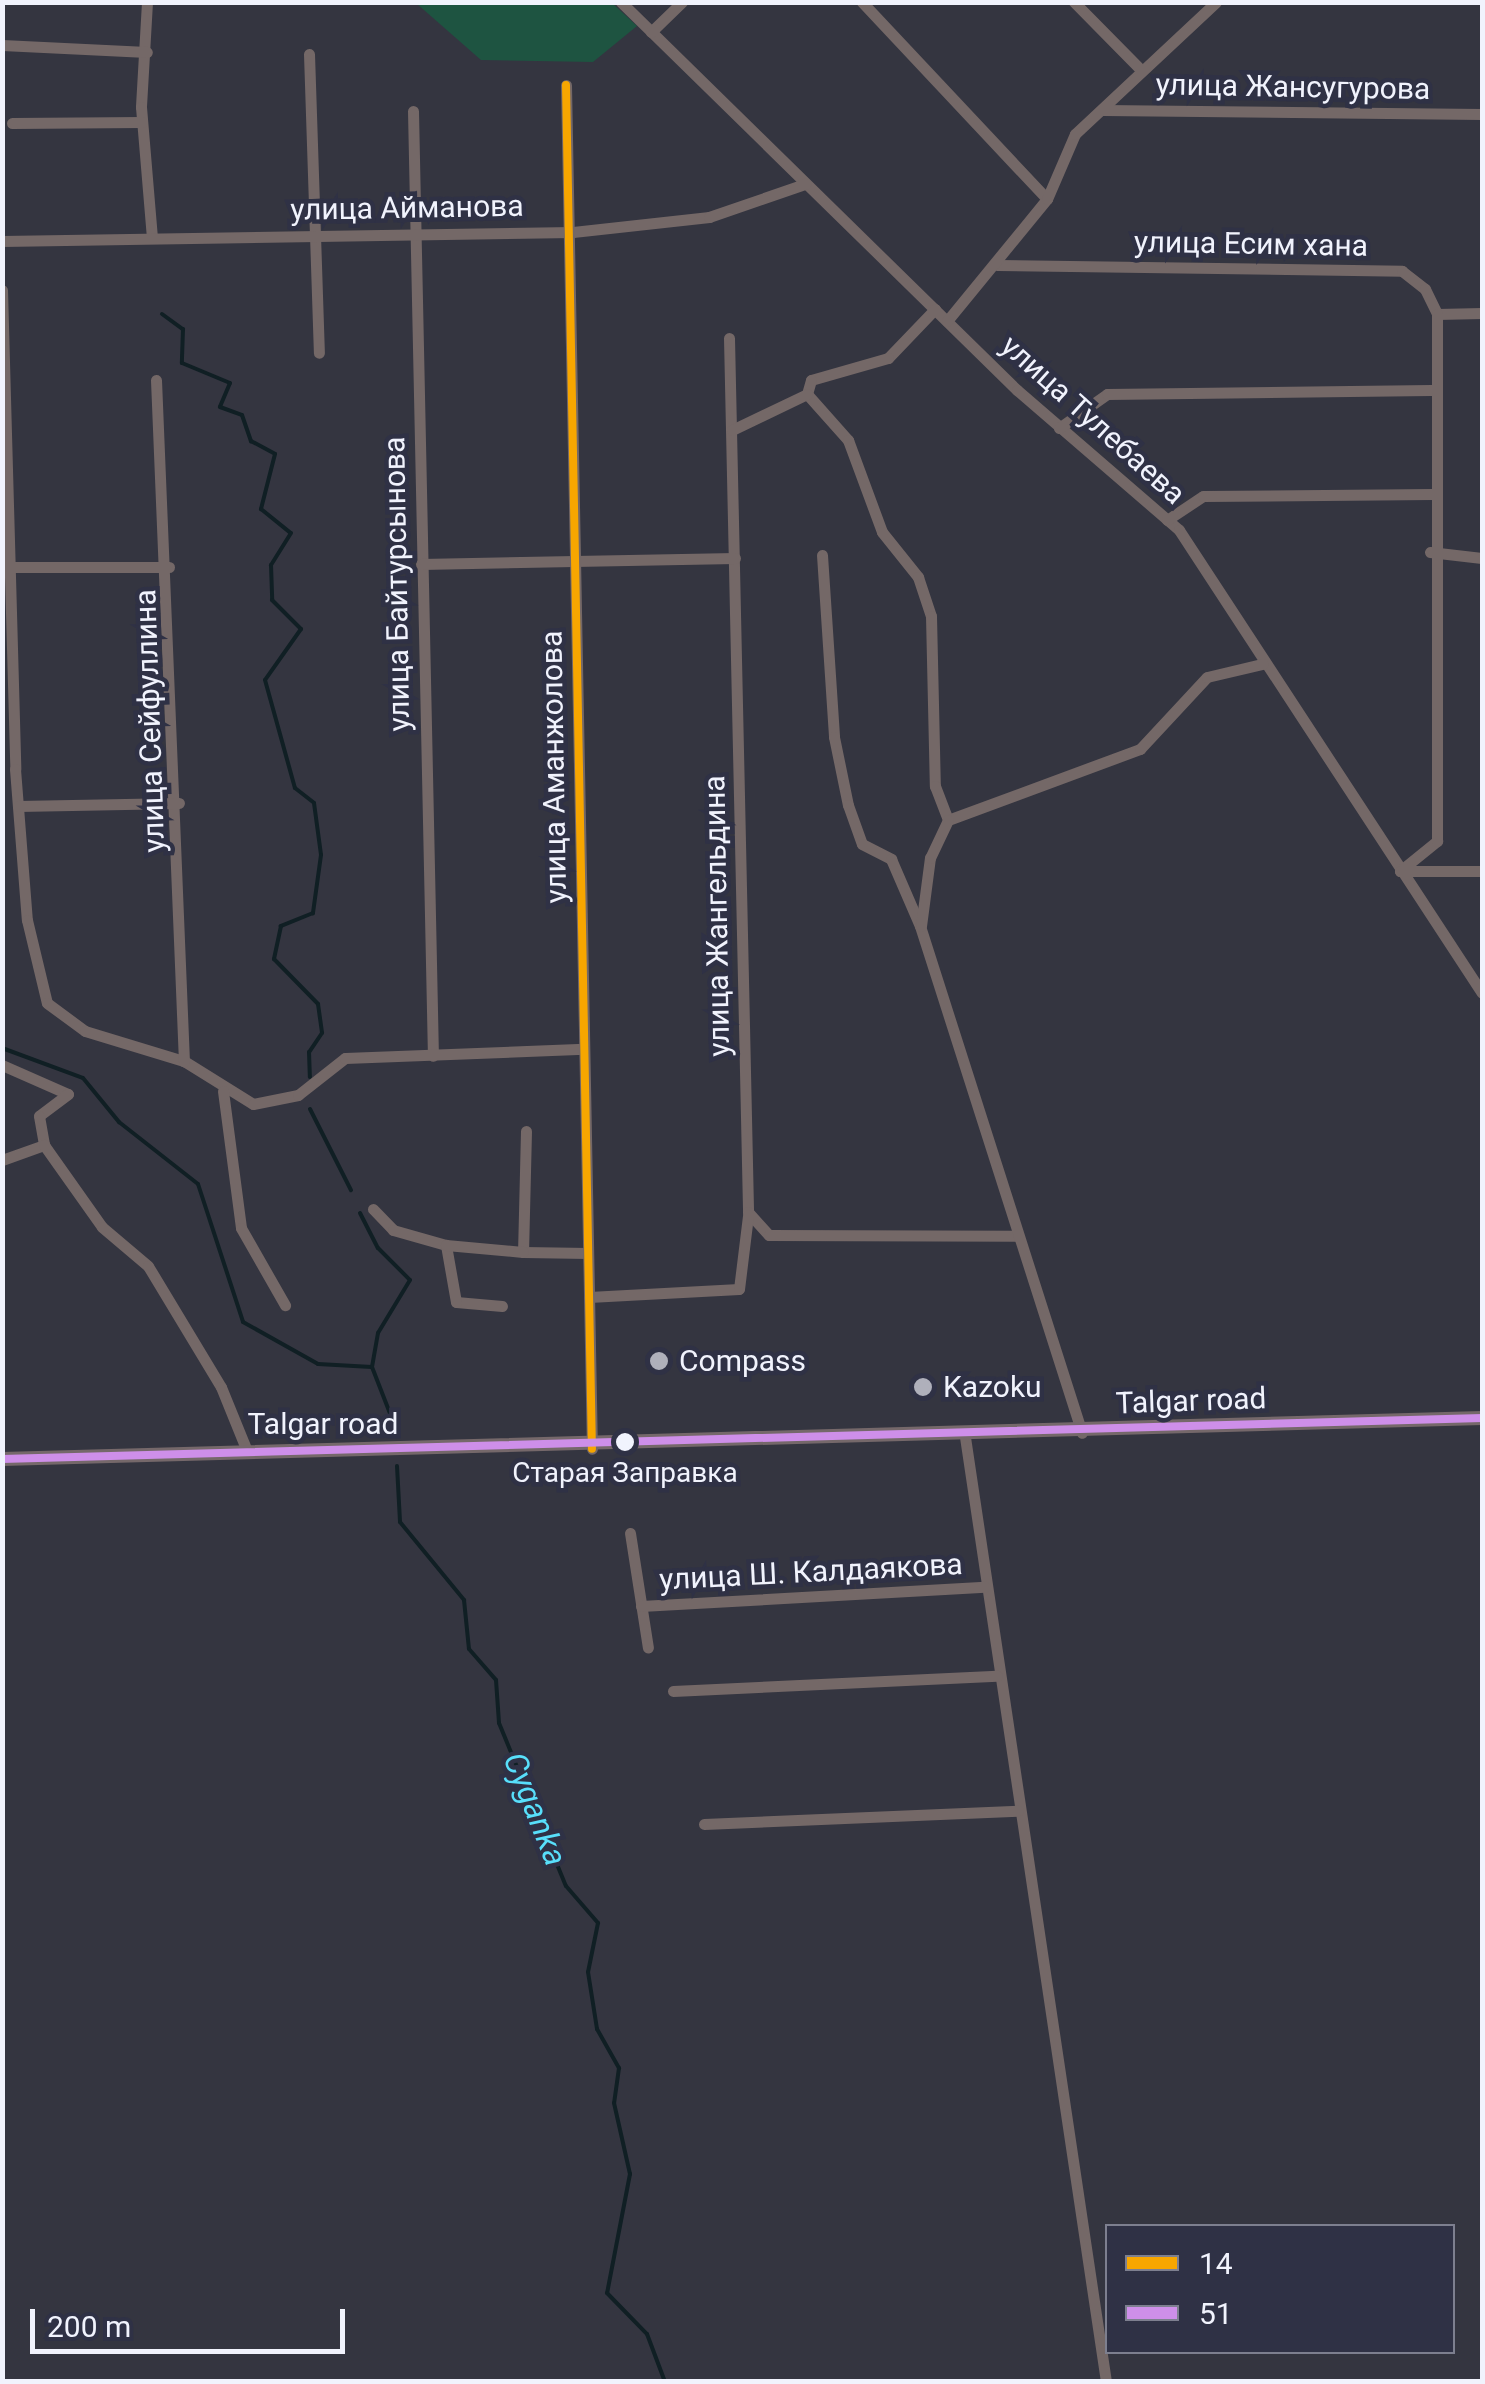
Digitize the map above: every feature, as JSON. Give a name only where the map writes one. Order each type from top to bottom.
[{"type":"main road","name":"Talgar road","points":[[2,1459],[247,1451],[592,1448],[1482,1418]]},
{"type":"street","points":[[147,2],[148,52],[142,122],[152,237]]},
{"type":"street","name":"улица Тулебаева","points":[[622,2],[1059,428],[1167,520],[1482,993]]},
{"type":"street","points":[[652,32],[682,2]]},
{"type":"street","points":[[862,2],[1047,199]]},
{"type":"street","points":[[1074,2],[1141,70]]},
{"type":"street","points":[[948,322],[1047,199],[1075,134],[1216,2]]},
{"type":"street","points":[[2,44],[148,52]]},
{"type":"street","points":[[310,54],[312,234],[319,353]]},
{"type":"street","name":"улица Аманжолова","points":[[566,85],[574,232],[575,558],[592,1448]]},
{"type":"street","name":"улица Жансугурова","points":[[1103,110],[1482,114]]},
{"type":"street","name":"улица Байтурсынова","points":[[413,111],[432,1056]]},
{"type":"street","points":[[12,124],[142,122]]},
{"type":"street","name":"улица Айманова","points":[[2,241],[574,232],[709,217],[805,184]]},
{"type":"street","name":"улица Есим хана","points":[[996,265],[1402,272],[1426,289],[1436,314]]},
{"type":"street","points":[[2,290],[4,567],[18,806],[27,920],[47,1003],[109,1042],[184,1061],[223,1090],[271,1103],[345,1058],[584,1050]]},
{"type":"street","points":[[732,430],[807,394],[812,380],[888,358],[935,309]]},
{"type":"street","points":[[1400,871],[1436,841],[1430,552],[1431,390],[1436,314],[1482,313]]},
{"type":"street","name":"улица Жангельдина","points":[[589,1297],[738,1289],[748,1212],[729,338]]},
{"type":"street","name":"улица Сейфуллина","points":[[156,380],[179,803],[184,1061]]},
{"type":"street","points":[[1059,428],[1106,394],[1431,390]]},
{"type":"street","points":[[807,394],[848,440],[882,532],[918,577],[931,616],[936,786],[948,820]]},
{"type":"street","points":[[1167,520],[1203,496],[1432,494]]},
{"type":"street","points":[[1430,552],[1482,558]]},
{"type":"street","points":[[822,555],[834,737],[848,804],[862,844],[891,859],[920,926],[1082,1433]]},
{"type":"street","points":[[421,564],[575,558],[735,558]]},
{"type":"street","points":[[4,567],[169,567]]},
{"type":"street","points":[[920,926],[930,858],[948,820],[1140,749],[1207,677],[1262,664]]},
{"type":"street","points":[[18,806],[179,803]]},
{"type":"street","points":[[1400,871],[1482,870]]},
{"type":"street","points":[[2,1065],[68,1094],[38,1116],[44,1145],[102,1228],[148,1266],[222,1387],[247,1451]]},
{"type":"street","points":[[223,1090],[241,1228],[285,1304]]},
{"type":"street","points":[[523,1252],[526,1131]]},
{"type":"street","points":[[2,1160],[44,1145]]},
{"type":"street","points":[[373,1209],[393,1230],[446,1244],[523,1252],[588,1253]]},
{"type":"street","points":[[748,1212],[769,1235],[1016,1236]]},
{"type":"street","points":[[446,1244],[456,1302],[502,1306]]},
{"type":"street","points":[[965,1437],[997,1676],[1106,2382]]},
{"type":"street","points":[[630,1533],[648,1648]]},
{"type":"street","name":"улица Ш. Калдаякова","points":[[641,1606],[984,1587]]},
{"type":"street","points":[[674,1691],[997,1676]]},
{"type":"street","points":[[704,1824],[1018,1811]]},
{"type":"green space","points":[[416,3],[612,3],[637,26],[593,62],[481,60]]},
{"type":"waterway","points":[[162,314],[183,329],[182,363],[230,383],[220,407],[242,415],[251,441],[275,454],[261,509],[291,533],[271,565],[272,600],[301,629],[265,680],[295,788],[314,803],[321,855],[313,913],[281,926],[274,959],[318,1004],[322,1033],[309,1052],[310,1077]]},
{"type":"waterway","name":"Cyganka","points":[[2,1048],[83,1078],[119,1122],[198,1184],[243,1322],[318,1364],[372,1367],[396,1429]]},
{"type":"waterway","points":[[310,1109],[351,1190]]},
{"type":"waterway","points":[[360,1213],[378,1248],[410,1280],[378,1333],[372,1367]]},
{"type":"waterway","name":"Cyganka","points":[[397,1466],[400,1522],[464,1600],[469,1649],[496,1680],[499,1723],[566,1886],[598,1923],[588,1972],[597,2029],[619,2068],[614,2103],[630,2174],[607,2293],[647,2334],[665,2382]]},
{"type":"transit line","name":"14","points":[[566,85],[592,1449]]},
{"type":"transit line","name":"51","points":[[2,1459],[1482,1418]]},
{"type":"place","name":"Compass","points":[[659,1361]]},
{"type":"place","name":"Kazoku","points":[[923,1387]]},
{"type":"place","name":"Старая Заправка","points":[[625,1442]]}]
